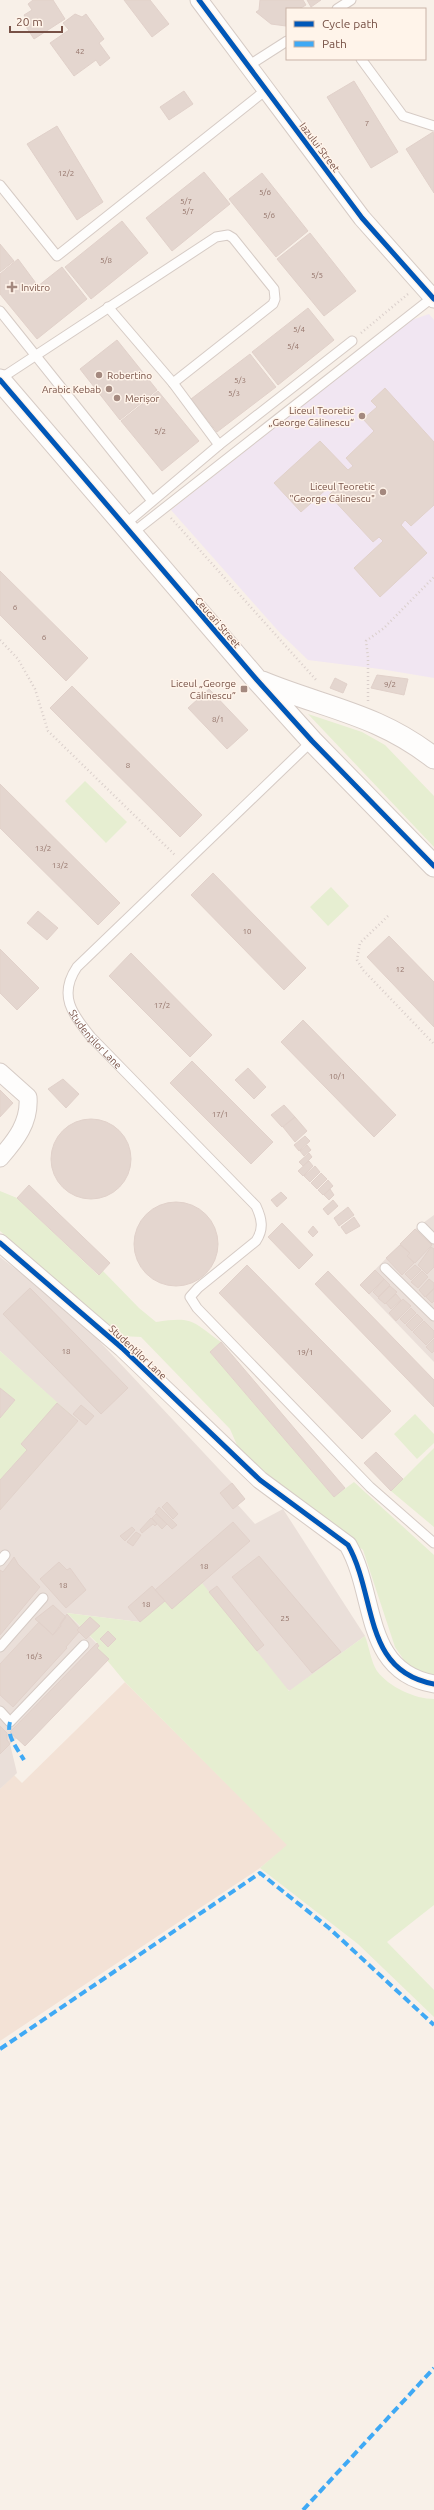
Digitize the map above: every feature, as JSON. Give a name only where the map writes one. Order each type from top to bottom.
[{"type":"street","name":"Iazului Street","points":[[199,0],[362,218],[433,298]]},
{"type":"street","name":"Ceucari Street","points":[[0,379],[127,530],[257,680],[312,741],[434,866]]},
{"type":"street","points":[[257,680],[380,723],[410,739],[434,758]]},
{"type":"street","points":[[0,1072],[28,1097],[29,1111],[14,1143],[0,1158]]},
{"type":"street","name":"Studenților Lane","points":[[0,1243],[122,1348],[260,1480],[348,1545],[357,1560],[377,1635],[386,1656],[400,1672],[417,1681],[434,1684]]},
{"type":"lane","points":[[338,8],[351,0]]},
{"type":"lane","points":[[248,66],[286,42]]},
{"type":"lane","points":[[362,60],[403,116],[434,126]]},
{"type":"lane","points":[[0,185],[57,256],[266,90]]},
{"type":"lane","points":[[0,379],[36,354],[216,238],[228,235],[233,238],[274,289],[275,299],[273,304],[173,383]]},
{"type":"lane","points":[[127,530],[162,509],[433,298]]},
{"type":"lane","points":[[108,307],[173,383],[219,445]]},
{"type":"lane","points":[[0,311],[36,354],[152,501]]},
{"type":"lane","points":[[127,530],[152,501],[219,445],[352,341]]},
{"type":"lane","points":[[184,864],[312,741]]},
{"type":"lane","name":"Studenților Lane","points":[[184,864],[76,967],[67,985],[69,1005],[78,1022],[91,1037],[256,1206],[262,1218],[261,1233],[256,1241],[198,1288],[190,1297],[197,1308],[370,1487],[434,1543]]},
{"type":"lane","points":[[422,1228],[434,1239]]},
{"type":"lane","points":[[385,1268],[434,1316]]},
{"type":"lane","points":[[0,1647],[43,1598]]},
{"type":"lane","points":[[0,1712],[10,1722],[84,1645]]},
{"type":"path","points":[[352,341],[420,283]]},
{"type":"path","points":[[162,509],[321,684]]},
{"type":"path","points":[[368,706],[368,657],[366,641],[384,628],[434,577]]},
{"type":"path","points":[[0,640],[18,659],[35,688],[48,731],[184,864]]},
{"type":"path","points":[[388,916],[360,943],[357,960],[362,970],[434,1044]]},
{"type":"shaded area","name":"Liceul Teoretic „George Călinescu“","points":[[429,314],[434,320],[434,678],[380,669],[308,660],[280,633],[171,510],[409,321]]},
{"type":"shaded area","points":[[434,1215],[434,1362],[360,1285],[415,1229]]},
{"type":"shaded area","points":[[0,1257],[73,1313],[232,1483],[245,1499],[238,1505],[255,1524],[283,1509],[365,1636],[290,1691],[172,1609],[165,1601],[140,1622],[67,1613],[99,1646],[98,1647],[109,1659],[25,1746],[17,1738],[10,1744],[17,1773],[0,1789],[0,1510],[77,1421],[0,1351]]},
{"type":"shaded area","points":[[125,1682],[288,1845],[260,1868],[0,2041],[0,1789],[14,1775],[22,1783]]},
{"type":"green space","points":[[308,714],[362,732],[385,745],[434,796],[434,847]]},
{"type":"green space","points":[[85,781],[127,822],[106,843],[65,801]]},
{"type":"green space","points":[[331,887],[349,906],[328,926],[310,907]]},
{"type":"green space","points":[[0,1191],[17,1198],[98,1275],[103,1271],[139,1308],[156,1322],[185,1320],[192,1322],[221,1342],[210,1352],[334,1497],[354,1482],[434,1555],[434,1677],[408,1666],[395,1647],[363,1550],[240,1452],[230,1429],[141,1337],[121,1336],[0,1231]]},
{"type":"green space","points":[[0,1351],[78,1421],[0,1510]]},
{"type":"green space","points":[[415,1414],[434,1434],[434,1443],[417,1459],[394,1434]]},
{"type":"green space","points":[[434,1448],[434,1527],[391,1491]]},
{"type":"green space","points":[[202,1583],[289,1691],[365,1636],[373,1663],[382,1677],[403,1691],[419,1697],[434,1699],[434,1905],[387,1942],[434,1990],[434,2017],[358,1944],[260,1868],[287,1845],[125,1682],[97,1648],[99,1645],[67,1613],[140,1622],[165,1601],[172,1609]]},
{"type":"building","points":[[33,0],[53,0],[65,19],[34,39],[25,25],[29,23],[24,15],[32,10],[28,4]]},
{"type":"building","points":[[124,0],[150,0],[169,24],[152,37]]},
{"type":"building","points":[[260,0],[303,0],[306,5],[301,8],[286,8],[286,26],[271,24],[256,12],[259,10]]},
{"type":"building","points":[[307,0],[321,0],[311,7]]},
{"type":"building","points":[[75,14],[82,17],[86,14],[104,39],[99,43],[110,58],[100,66],[96,60],[74,76],[50,43],[69,30],[63,23]]},
{"type":"building","points":[[354,81],[398,152],[371,168],[327,97]]},
{"type":"building","points":[[184,91],[193,104],[169,120],[160,107]]},
{"type":"building","points":[[57,126],[103,202],[77,220],[27,144]]},
{"type":"building","points":[[433,132],[434,134],[434,193],[406,149]]},
{"type":"building","points":[[204,172],[230,204],[172,251],[146,218]]},
{"type":"building","points":[[262,173],[308,231],[276,257],[229,199]]},
{"type":"building","points":[[122,221],[148,253],[91,299],[65,267]]},
{"type":"building","points":[[310,233],[356,291],[324,316],[277,259]]},
{"type":"building","points":[[0,244],[14,261],[0,272]]},
{"type":"building","points":[[18,259],[38,286],[62,267],[87,299],[37,339],[0,294],[0,274]]},
{"type":"building","points":[[308,308],[334,340],[278,385],[252,352]]},
{"type":"building","points":[[117,340],[157,390],[120,420],[80,369]]},
{"type":"building","points":[[250,354],[276,387],[217,432],[191,399]]},
{"type":"building","name":"Liceul Teoretic \"George Călinescu\"","points":[[385,388],[434,442],[434,505],[411,526],[405,520],[401,525],[427,553],[380,597],[354,568],[383,541],[379,537],[373,542],[329,495],[334,490],[330,486],[301,512],[274,483],[320,441],[348,470],[353,466],[346,458],[374,431],[363,419],[377,407],[371,401]]},
{"type":"building","points":[[158,391],[199,441],[162,471],[121,421]]},
{"type":"building","points":[[0,571],[88,658],[66,681],[0,615]]},
{"type":"building","points":[[377,675],[408,679],[404,695],[371,688]]},
{"type":"building","points":[[335,678],[347,684],[343,693],[330,688]]},
{"type":"building","points":[[72,686],[202,815],[180,837],[50,708]]},
{"type":"building","points":[[209,689],[248,730],[227,749],[188,708]]},
{"type":"building","points":[[0,784],[120,903],[98,925],[0,828]]},
{"type":"building","points":[[213,873],[306,968],[284,990],[191,895]]},
{"type":"building","points":[[38,911],[58,928],[47,940],[27,923]]},
{"type":"building","points":[[389,936],[434,982],[434,1027],[367,957]]},
{"type":"building","points":[[0,949],[39,988],[17,1010],[0,993]]},
{"type":"building","points":[[131,953],[212,1035],[190,1057],[109,976]]},
{"type":"building","points":[[303,1020],[396,1115],[374,1137],[281,1042]]},
{"type":"building","points":[[192,1061],[273,1142],[251,1164],[170,1083]]},
{"type":"building","points":[[248,1068],[266,1087],[254,1099],[235,1080]]},
{"type":"building","points":[[63,1079],[79,1094],[66,1108],[48,1089]]},
{"type":"building","points":[[0,1090],[13,1103],[0,1117]]},
{"type":"building","points":[[284,1105],[295,1117],[282,1127],[271,1115]]},
{"type":"building","points":[[295,1117],[307,1131],[295,1142],[283,1127]]},
{"type":"building","points":[[91,1119],[106,1122],[119,1131],[128,1144],[131,1159],[128,1174],[119,1187],[106,1196],[91,1199],[76,1196],[63,1187],[54,1174],[51,1159],[54,1144],[63,1131],[76,1122]]},
{"type":"building","points":[[305,1136],[310,1141],[299,1151],[294,1145]]},
{"type":"building","points":[[307,1145],[311,1150],[304,1156],[300,1151]]},
{"type":"building","points":[[309,1153],[312,1157],[303,1166],[299,1162]]},
{"type":"building","points":[[309,1161],[313,1166],[303,1176],[298,1171]]},
{"type":"building","points":[[315,1166],[320,1172],[310,1182],[304,1176]]},
{"type":"building","points":[[321,1173],[327,1179],[317,1189],[311,1183]]},
{"type":"building","points":[[328,1180],[333,1186],[323,1195],[318,1190]]},
{"type":"building","points":[[29,1185],[110,1263],[99,1275],[17,1198]]},
{"type":"building","points":[[330,1189],[334,1195],[329,1200],[324,1195]]},
{"type":"building","points":[[281,1192],[287,1198],[277,1207],[271,1200]]},
{"type":"building","points":[[333,1200],[338,1206],[328,1215],[323,1209]]},
{"type":"building","points":[[176,1202],[192,1205],[206,1214],[215,1228],[218,1244],[215,1260],[206,1274],[192,1283],[176,1286],[160,1283],[146,1274],[137,1260],[134,1244],[137,1228],[146,1214],[160,1205]]},
{"type":"building","points":[[348,1207],[354,1215],[339,1226],[334,1218]]},
{"type":"building","points":[[354,1217],[360,1226],[346,1234],[341,1227]]},
{"type":"building","points":[[282,1223],[313,1255],[299,1269],[268,1237]]},
{"type":"building","points":[[313,1226],[318,1232],[313,1237],[308,1232]]},
{"type":"building","points":[[415,1229],[432,1245],[415,1263],[407,1256],[410,1253],[400,1244]]},
{"type":"building","points":[[400,1245],[410,1253],[407,1256],[414,1263],[402,1275],[386,1258]]},
{"type":"building","points":[[431,1247],[434,1249],[434,1267],[427,1274],[418,1265]]},
{"type":"building","points":[[247,1265],[391,1411],[362,1439],[219,1293]]},
{"type":"building","points":[[415,1265],[421,1270],[411,1280],[405,1274]]},
{"type":"building","points":[[375,1270],[384,1279],[369,1294],[360,1285]]},
{"type":"building","points":[[328,1271],[434,1380],[434,1407],[315,1284]]},
{"type":"building","points":[[422,1271],[428,1277],[418,1288],[411,1282]]},
{"type":"building","points":[[384,1279],[390,1285],[378,1297],[373,1292]]},
{"type":"building","points":[[429,1279],[434,1283],[434,1288],[425,1297],[419,1290]]},
{"type":"building","points":[[390,1286],[397,1292],[385,1304],[378,1298]]},
{"type":"building","points":[[30,1288],[128,1388],[101,1414],[3,1314]]},
{"type":"building","points":[[434,1289],[434,1301],[432,1303],[426,1297]]},
{"type":"building","points":[[396,1294],[401,1300],[391,1309],[386,1303]]},
{"type":"building","points":[[403,1299],[411,1306],[396,1321],[389,1313]]},
{"type":"building","points":[[411,1308],[416,1313],[405,1324],[400,1319]]},
{"type":"building","points":[[417,1314],[423,1320],[412,1331],[406,1325]]},
{"type":"building","points":[[424,1321],[434,1331],[434,1337],[426,1345],[413,1332]]},
{"type":"building","points":[[434,1339],[434,1351],[432,1353],[426,1347]]},
{"type":"building","points":[[221,1342],[345,1488],[334,1497],[210,1352]]},
{"type":"building","points":[[0,1388],[15,1400],[0,1418]]},
{"type":"building","points":[[57,1403],[78,1421],[0,1510],[0,1480],[27,1450],[21,1444]]},
{"type":"building","points":[[81,1405],[94,1416],[86,1425],[73,1414]]},
{"type":"building","points":[[376,1452],[403,1479],[391,1491],[364,1463]]},
{"type":"building","points":[[232,1483],[245,1499],[233,1509],[220,1493]]},
{"type":"building","points":[[167,1502],[178,1514],[173,1519],[162,1507]]},
{"type":"building","points":[[159,1507],[177,1525],[172,1529],[155,1512]]},
{"type":"building","points":[[156,1514],[167,1524],[162,1529],[152,1518]]},
{"type":"building","points":[[151,1518],[157,1524],[155,1526],[153,1524],[142,1533],[140,1530]]},
{"type":"building","points":[[233,1522],[250,1541],[172,1609],[155,1590]]},
{"type":"building","points":[[132,1527],[135,1530],[125,1541],[120,1536]]},
{"type":"building","points":[[136,1532],[141,1535],[133,1546],[127,1542]]},
{"type":"building","points":[[259,1556],[341,1652],[312,1673],[232,1577]]},
{"type":"building","points":[[14,1557],[18,1564],[40,1587],[0,1635],[0,1570],[3,1572]]},
{"type":"building","points":[[59,1562],[67,1570],[70,1568],[86,1590],[66,1608],[40,1579]]},
{"type":"building","points":[[152,1586],[165,1601],[140,1622],[128,1607]]},
{"type":"building","points":[[217,1586],[264,1645],[257,1651],[209,1592]]},
{"type":"building","points":[[53,1605],[66,1617],[53,1635],[35,1619]]},
{"type":"building","points":[[67,1614],[79,1628],[77,1630],[79,1632],[66,1647],[67,1648],[13,1707],[0,1695],[0,1664],[39,1622],[53,1635],[61,1626],[60,1624]]},
{"type":"building","points":[[90,1617],[100,1626],[86,1639],[77,1630]]},
{"type":"building","points":[[108,1631],[116,1639],[108,1647],[100,1639]]},
{"type":"building","points":[[97,1643],[99,1646],[97,1648],[109,1659],[25,1746],[10,1732]]},
{"type":"building","points":[[0,1726],[7,1733],[7,1740],[10,1744],[0,1754]]},
{"type":"marked path","points":[[10,1722],[9,1727],[11,1737],[24,1760]]},
{"type":"marked path","points":[[0,2049],[260,1873],[329,1928],[434,2025]]},
{"type":"marked path","points":[[303,2510],[434,2368]]},
{"type":"cycle path","points":[[199,0],[362,218],[434,299]]},
{"type":"cycle path","points":[[0,380],[257,680],[312,741],[434,866]]},
{"type":"cycle path","points":[[0,1243],[122,1348],[260,1480],[348,1545],[357,1565],[375,1629],[383,1648],[394,1664],[411,1676],[434,1684]]},
{"type":"place","name":"Invitro","points":[[12,287]]},
{"type":"place","name":"Robertino","points":[[99,375]]},
{"type":"place","name":"Arabic Kebab","points":[[109,389]]},
{"type":"place","name":"Merișor","points":[[117,398]]},
{"type":"place","name":"Liceul Teoretic „George Călinescu“","points":[[362,416]]},
{"type":"place","name":"Liceul Teoretic \"George Călinescu\"","points":[[383,492]]},
{"type":"place","name":"Liceul „George Călinescu”","points":[[244,689]]}]
